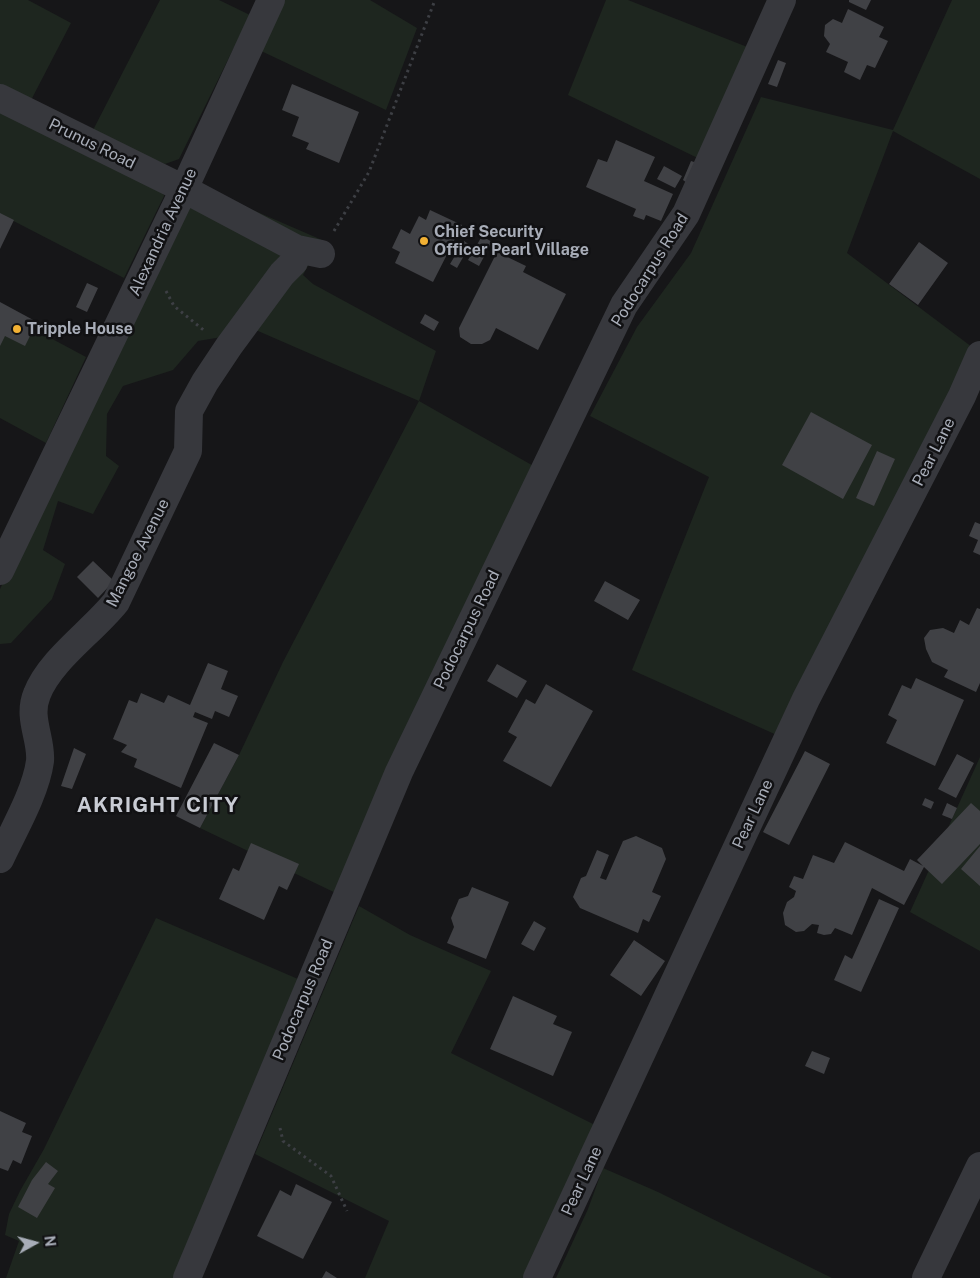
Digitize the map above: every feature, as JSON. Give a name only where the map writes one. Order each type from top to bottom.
[{"type":"street","name":"Alexandria Avenue","points":[[0,571],[184,189],[271,0]]},
{"type":"street","name":"Podocarpus Road","points":[[187,1278],[398,772],[624,304],[686,214],[782,0]]},
{"type":"street","name":"Prunus Road","points":[[0,98],[309,252]]},
{"type":"street","name":"Mangoe Avenue","points":[[0,859],[38,771],[40,749],[34,727],[36,696],[46,676],[82,636],[100,622],[116,602],[188,451],[189,410],[229,346],[246,326],[282,274],[294,262],[309,252]]},
{"type":"street","name":"Pear Lane","points":[[537,1278],[806,699],[962,396],[980,355]]},
{"type":"street","points":[[926,1278],[980,1166]]},
{"type":"path","points":[[309,252],[369,172],[435,0]]},
{"type":"path","points":[[279,1124],[283,1141],[331,1176],[347,1211]]},
{"type":"shaded area","points":[[0,0],[28,0],[71,23],[28,106],[0,92]]},
{"type":"shaded area","points":[[160,0],[219,0],[250,15],[179,159],[165,164],[91,134]]},
{"type":"shaded area","points":[[283,0],[370,0],[417,28],[386,110],[259,50]]},
{"type":"shaded area","points":[[606,0],[628,0],[760,52],[710,164],[568,95]]},
{"type":"shaded area","points":[[952,0],[980,0],[980,179],[893,131],[847,253],[976,350],[779,736],[632,670],[709,477],[590,416],[637,327],[691,253],[761,97],[893,130]]},
{"type":"shaded area","points":[[0,108],[162,186],[164,196],[124,278],[0,214]]},
{"type":"shaded area","points":[[195,185],[322,240],[303,275],[313,284],[436,351],[419,401],[258,331],[198,341],[173,370],[123,386],[107,414],[106,456],[119,466],[93,514],[58,501],[43,550],[65,564],[52,599],[11,643],[0,644],[0,589]]},
{"type":"shaded area","points":[[0,311],[86,357],[46,443],[0,418]]},
{"type":"shaded area","points":[[419,401],[537,468],[340,895],[200,828],[239,755],[283,662]]},
{"type":"shaded area","points":[[980,757],[980,951],[910,912]]},
{"type":"shaded area","points":[[359,906],[410,935],[491,971],[451,1053],[597,1126],[528,1278],[365,1278],[389,1221],[255,1154]]},
{"type":"shaded area","points":[[156,918],[305,982],[188,1278],[6,1278],[19,1241],[5,1235],[9,1214],[44,1149]]},
{"type":"shaded area","points":[[603,1168],[658,1192],[832,1278],[556,1278],[588,1209]]},
{"type":"building","points":[[849,0],[871,0],[866,10],[849,2]]},
{"type":"building","points":[[848,9],[884,27],[879,37],[888,41],[875,68],[867,65],[860,80],[844,72],[848,62],[826,52],[830,44],[824,36],[825,25],[833,19],[842,23]]},
{"type":"building","points":[[778,60],[786,63],[777,87],[768,84]]},
{"type":"building","points":[[292,84],[359,112],[339,163],[306,149],[309,143],[292,136],[299,117],[282,110]]},
{"type":"building","points":[[616,140],[655,157],[644,181],[673,194],[661,221],[646,215],[644,220],[633,216],[636,209],[586,187],[598,159],[607,162]]},
{"type":"building","points":[[691,161],[697,163],[687,183],[683,180]]},
{"type":"building","points":[[664,166],[682,176],[675,188],[657,179]]},
{"type":"building","name":"Chief Security Officer Pearl Village","points":[[430,210],[462,225],[433,282],[395,263],[400,252],[392,248],[401,229],[410,234],[419,216],[426,220]]},
{"type":"building","points":[[0,213],[14,220],[0,249]]},
{"type":"building","points":[[482,236],[492,242],[479,266],[468,260]]},
{"type":"building","points":[[464,241],[470,245],[457,268],[450,264]]},
{"type":"building","points":[[919,242],[948,263],[918,305],[889,284]]},
{"type":"building","points":[[497,252],[526,266],[523,272],[566,294],[538,350],[496,328],[490,340],[482,344],[471,344],[460,337],[459,328]]},
{"type":"building","points":[[87,283],[98,288],[87,312],[76,307]]},
{"type":"building","name":"Tripple House","points":[[0,302],[37,322],[25,346],[5,336],[0,346]]},
{"type":"building","points":[[425,314],[439,322],[434,331],[420,323]]},
{"type":"building","points":[[811,412],[872,445],[843,499],[782,465]]},
{"type":"building","points":[[877,451],[895,459],[874,506],[856,498]]},
{"type":"building","points":[[975,522],[980,524],[980,555],[973,552],[978,540],[969,536]]},
{"type":"building","points":[[93,561],[114,581],[98,598],[77,577]]},
{"type":"building","points":[[605,581],[640,600],[628,620],[594,601]]},
{"type":"building","points":[[977,608],[980,609],[980,683],[976,692],[944,677],[948,670],[932,662],[926,649],[924,638],[930,630],[943,628],[954,633],[960,620],[969,625]]},
{"type":"building","points":[[208,663],[228,671],[221,689],[238,696],[229,717],[215,711],[212,719],[195,712],[193,717],[208,723],[181,788],[134,767],[137,759],[121,752],[127,745],[113,739],[129,700],[137,703],[141,693],[164,703],[168,695],[190,705]]},
{"type":"building","points":[[497,664],[527,681],[517,698],[487,681]]},
{"type":"building","points":[[916,678],[964,700],[935,766],[886,743],[897,720],[888,715],[902,685],[911,689]]},
{"type":"building","points":[[546,684],[593,711],[551,787],[503,761],[517,737],[508,732],[526,699],[535,704]]},
{"type":"building","points":[[214,743],[239,755],[200,828],[176,816]]},
{"type":"building","points":[[74,748],[86,754],[72,789],[61,786]]},
{"type":"building","points":[[805,751],[830,764],[789,845],[763,832]]},
{"type":"building","points":[[957,754],[974,763],[956,798],[938,789]]},
{"type":"building","points":[[925,798],[934,802],[931,809],[922,805]]},
{"type":"building","points":[[947,803],[957,808],[952,819],[942,815]]},
{"type":"building","points":[[971,803],[980,811],[980,844],[942,884],[924,867],[904,905],[872,888],[852,935],[835,928],[831,934],[824,935],[817,933],[819,925],[812,924],[804,931],[796,932],[785,925],[783,913],[787,902],[794,897],[796,891],[789,887],[794,876],[803,879],[813,855],[834,863],[845,842],[904,871],[910,859],[923,866],[917,860]]},
{"type":"building","points":[[636,836],[662,848],[666,859],[652,892],[661,896],[649,922],[643,919],[638,933],[580,908],[573,897],[581,878],[586,876],[597,850],[609,855],[600,878],[606,880],[623,841]]},
{"type":"building","points":[[251,843],[299,864],[287,890],[279,886],[264,920],[219,899],[233,868],[239,871]]},
{"type":"building","points":[[980,846],[980,886],[961,869]]},
{"type":"building","points":[[472,887],[509,902],[486,959],[447,943],[454,927],[451,918],[459,899],[468,896]]},
{"type":"building","points":[[879,899],[899,908],[861,992],[834,980],[845,955],[852,959]]},
{"type":"building","points":[[534,921],[546,928],[534,951],[521,944]]},
{"type":"building","points":[[634,940],[665,961],[641,996],[610,975]]},
{"type":"building","points":[[513,996],[557,1016],[553,1024],[572,1032],[553,1076],[490,1049]]},
{"type":"building","points":[[812,1051],[830,1058],[824,1074],[805,1066]]},
{"type":"building","points":[[0,1111],[26,1123],[22,1132],[32,1136],[21,1164],[13,1160],[8,1171],[0,1168]]},
{"type":"building","points":[[46,1162],[58,1171],[48,1184],[55,1188],[37,1218],[18,1207],[32,1180]]},
{"type":"building","points":[[296,1184],[332,1202],[303,1259],[257,1236],[280,1190],[291,1196]]},
{"type":"building","points":[[326,1271],[337,1278],[322,1278]]},
{"type":"place","name":"Chief Security Officer Pearl Village","points":[[424,241]]},
{"type":"place","name":"Tripple House","points":[[17,329]]},
{"type":"district","name":"AKRIGHT CITY","points":[[158,806]]}]
